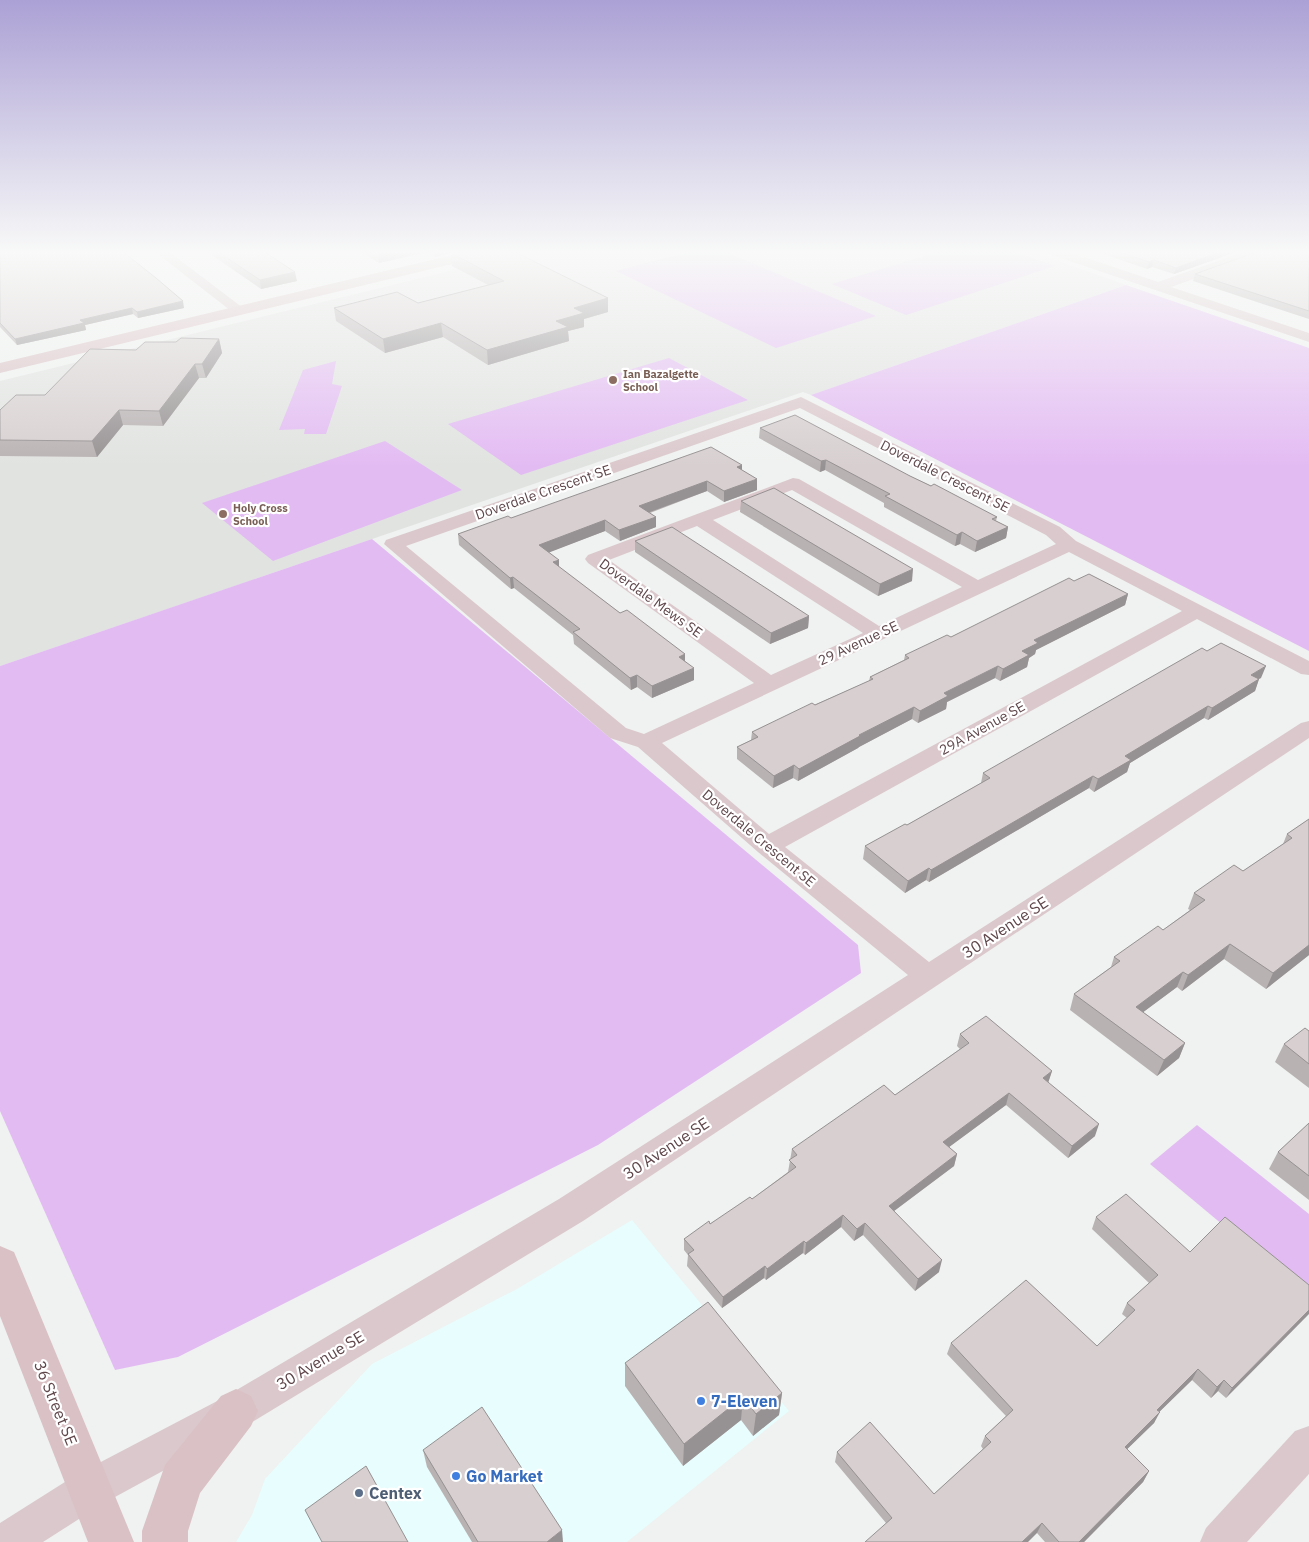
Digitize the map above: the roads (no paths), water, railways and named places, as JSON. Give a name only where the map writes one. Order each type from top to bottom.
[{"type":"street","points":[[0,368],[190,323]]},
{"type":"street","points":[[1264,323],[1309,338]]},
{"type":"street","name":"Doverdale Crescent SE","points":[[928,976],[767,846],[646,742],[618,732],[393,544],[801,402],[1053,531],[1070,545],[1309,669]]},
{"type":"street","name":"Doverdale Mews SE","points":[[770,684],[595,559],[793,483],[977,588]]},
{"type":"street","points":[[699,519],[878,634]]},
{"type":"street","name":"29 Avenue SE","points":[[646,742],[1070,545]]},
{"type":"street","name":"29A Avenue SE","points":[[767,846],[1198,611]]},
{"type":"street","name":"30 Avenue SE","points":[[6,1542],[90,1489],[236,1410],[571,1210],[1309,728]]},
{"type":"street","name":"36 Street SE","points":[[0,1265],[111,1542]]},
{"type":"street","points":[[165,1542],[165,1531],[180,1481],[236,1410]]},
{"type":"street","points":[[1220,1542],[1309,1445]]},
{"type":"place","name":"Ian Bazalgette School","points":[[613,380]]},
{"type":"place","name":"Holy Cross School","points":[[223,514]]},
{"type":"place","name":"7-Eleven","points":[[701,1401]]},
{"type":"place","name":"Go Market","points":[[456,1476]]},
{"type":"place","name":"Centex","points":[[359,1493]]}]
